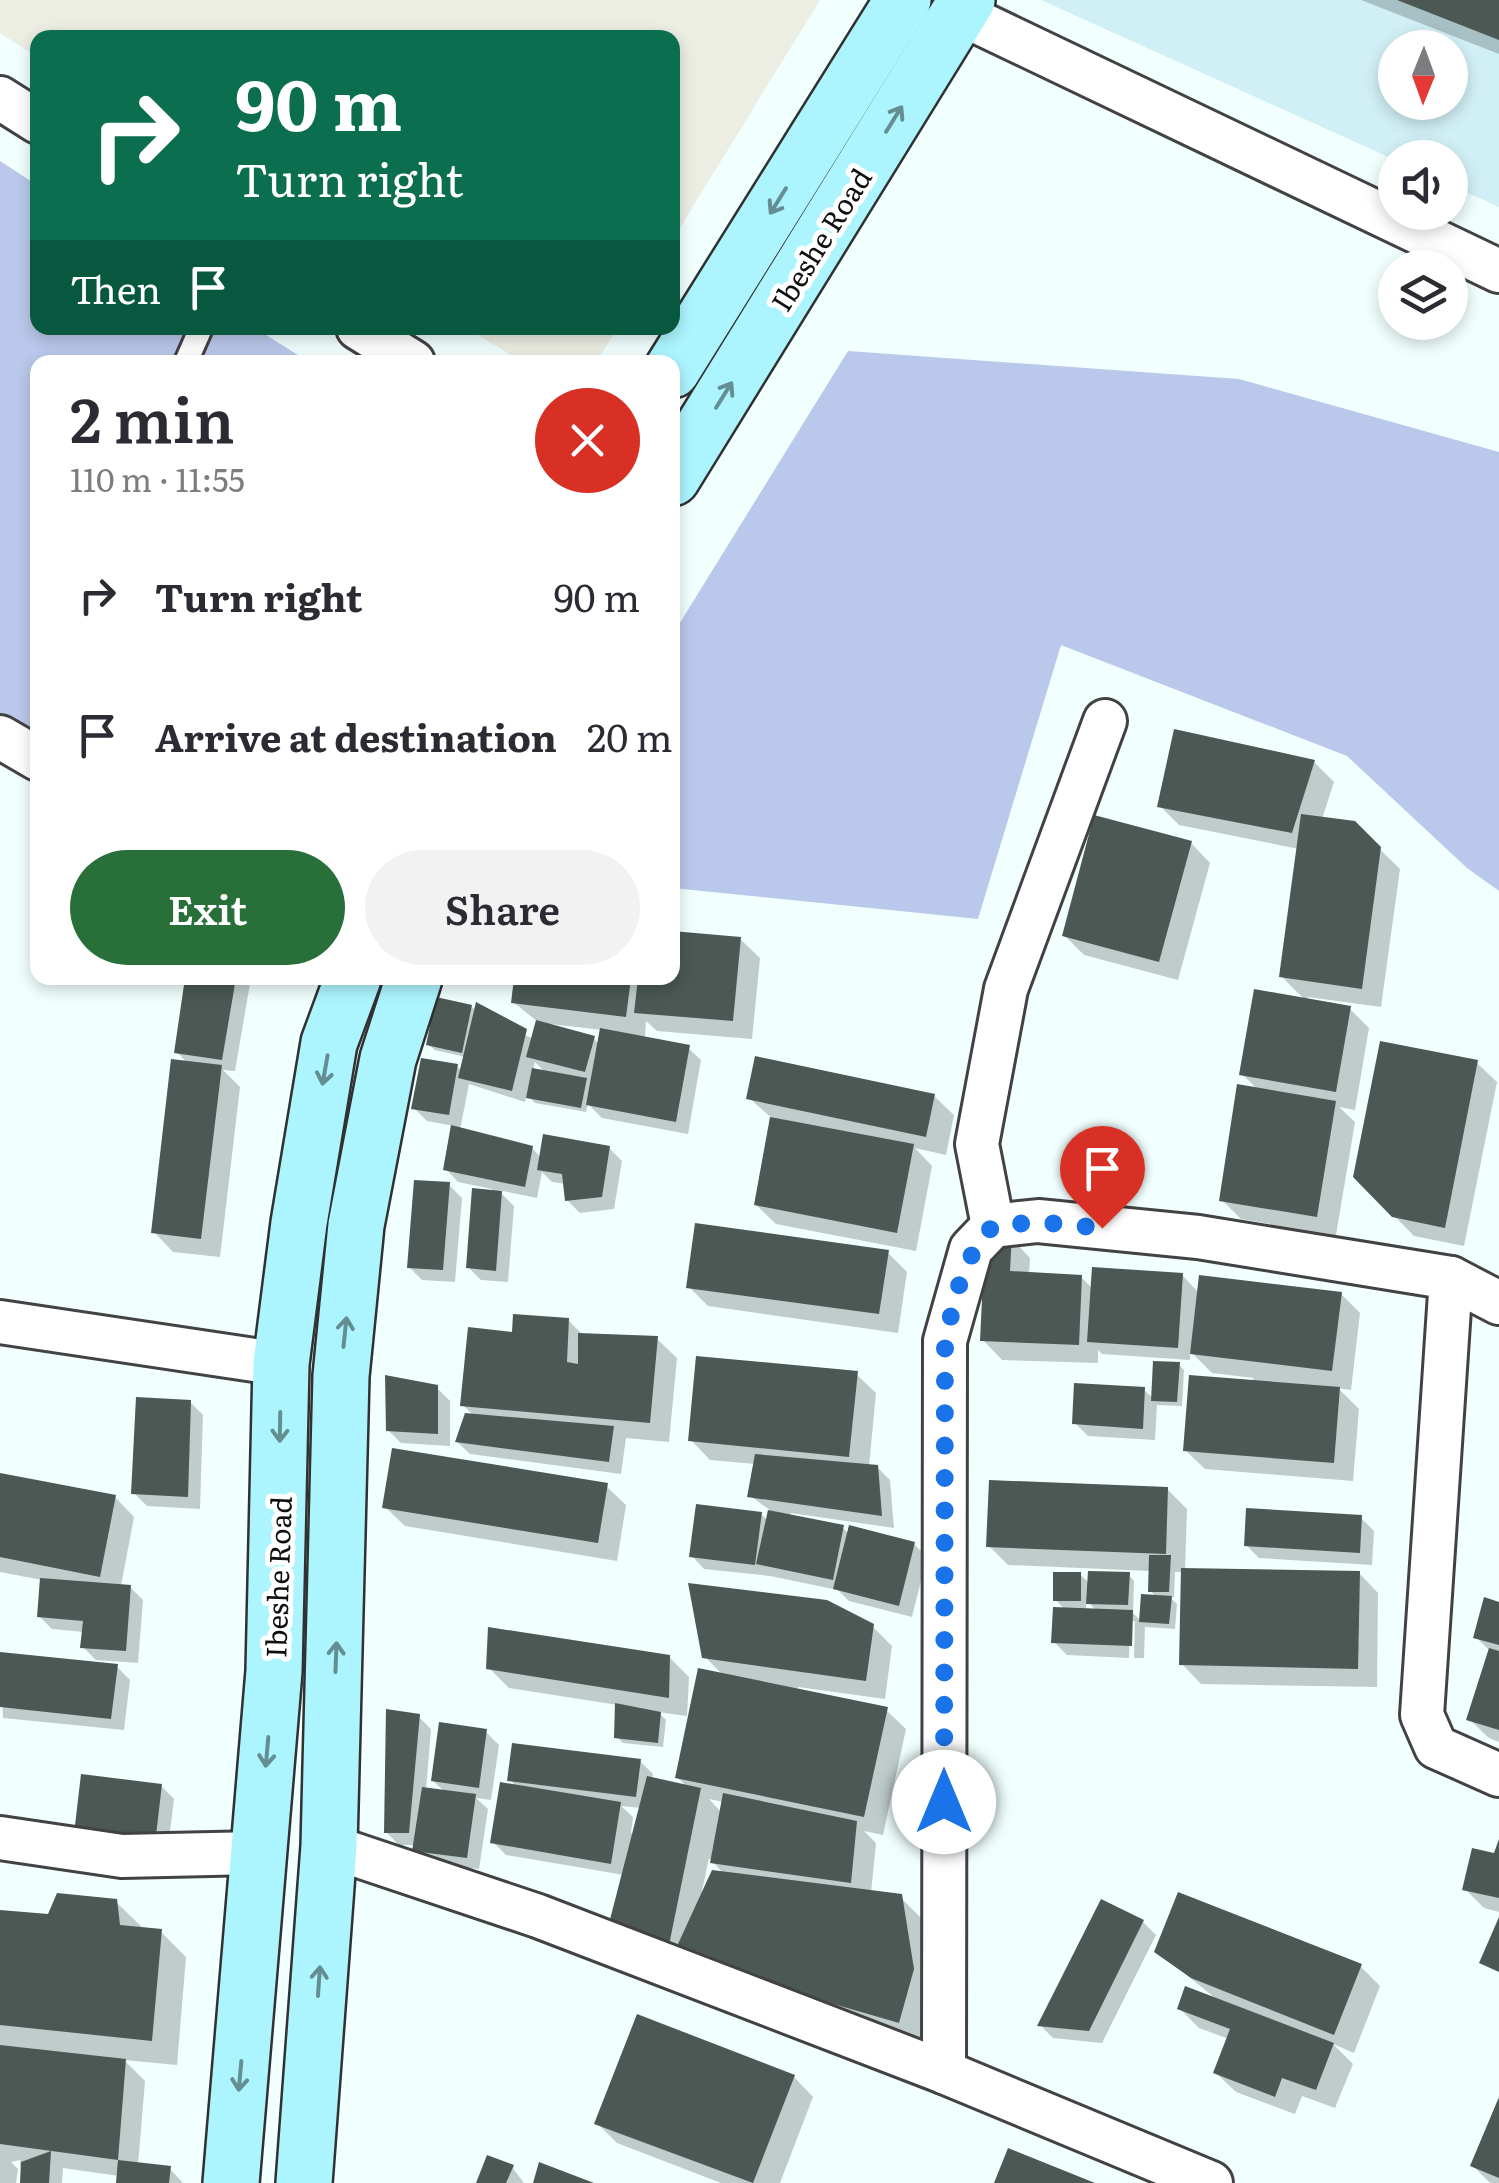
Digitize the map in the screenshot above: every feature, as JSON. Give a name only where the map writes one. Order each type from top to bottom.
[{"type":"main road","name":"Ibeshe Road","points":[[680,357],[903,0]]},
{"type":"main road","name":"Ibeshe Road","points":[[680,465],[963,6]]},
{"type":"main road","name":"Ibeshe Road","points":[[231,2183],[274,1671],[281,1364],[298,1223],[329,1043],[350,985]]},
{"type":"main road","points":[[304,2183],[329,1846],[340,1568],[341,1376],[356,1226],[388,1058],[412,985]]},
{"type":"street","points":[[963,6],[1499,271]]},
{"type":"street","points":[[0,98],[30,117]]},
{"type":"street","points":[[369,335],[402,355]]},
{"type":"street","points":[[993,1226],[977,1144],[1006,989],[1105,721]]},
{"type":"street","points":[[0,737],[30,754]]},
{"type":"street","points":[[944,2072],[945,1341],[971,1248],[993,1226],[1038,1222],[1198,1237],[1451,1278],[1499,1303]]},
{"type":"street","points":[[1451,1278],[1422,1715],[1436,1747],[1499,1775]]},
{"type":"street","points":[[0,1322],[281,1364]]},
{"type":"street","points":[[0,1838],[122,1856],[259,1853]]},
{"type":"street","points":[[329,1846],[538,1916],[944,2072],[1210,2183]]},
{"type":"shaded area","points":[[0,0],[820,0],[680,228],[680,30],[30,30],[30,52],[0,33]]},
{"type":"shaded area","points":[[1041,0],[1499,0],[1499,207],[1468,193],[1468,140],[1378,140],[1378,152]]},
{"type":"shaded area","points":[[0,161],[30,180],[30,335],[266,335],[298,355],[30,355],[30,756],[0,736]]},
{"type":"shaded area","points":[[478,335],[613,335],[601,355],[511,355]]},
{"type":"shaded area","points":[[848,351],[1239,379],[1499,452],[1499,891],[1467,868],[1347,756],[1061,645],[978,919],[680,889],[680,623]]},
{"type":"building","points":[[1397,0],[1499,0],[1499,40]]},
{"type":"building","points":[[1174,729],[1315,760],[1292,833],[1157,807]]},
{"type":"building","points":[[1301,814],[1355,821],[1381,847],[1362,989],[1279,977]]},
{"type":"building","points":[[1094,815],[1192,841],[1159,962],[1062,936]]},
{"type":"building","points":[[680,932],[741,937],[733,1021],[634,1013],[637,985],[680,985]]},
{"type":"building","points":[[184,985],[235,985],[222,1060],[174,1053]]},
{"type":"building","points":[[513,985],[630,985],[626,1017],[511,1003]]},
{"type":"building","points":[[1254,989],[1351,1006],[1336,1092],[1239,1075]]},
{"type":"building","points":[[436,997],[472,1005],[462,1053],[426,1045]]},
{"type":"building","points":[[476,1002],[527,1029],[512,1091],[458,1078]]},
{"type":"building","points":[[536,1020],[595,1036],[585,1072],[526,1057]]},
{"type":"building","points":[[600,1028],[690,1045],[676,1122],[586,1105]]},
{"type":"building","points":[[1380,1041],[1478,1060],[1445,1228],[1392,1217],[1353,1177]]},
{"type":"building","points":[[755,1056],[935,1094],[926,1137],[746,1099]]},
{"type":"building","points":[[421,1058],[458,1064],[449,1115],[411,1109]]},
{"type":"building","points":[[171,1059],[222,1065],[201,1239],[151,1233]]},
{"type":"building","points":[[532,1068],[587,1078],[581,1108],[526,1098]]},
{"type":"building","points":[[1237,1084],[1336,1101],[1317,1217],[1219,1201]]},
{"type":"building","points":[[770,1117],[914,1144],[897,1233],[754,1205]]},
{"type":"building","points":[[451,1125],[533,1146],[525,1187],[443,1170]]},
{"type":"building","points":[[543,1134],[610,1146],[602,1197],[565,1201],[562,1174],[537,1170]]},
{"type":"building","points":[[414,1180],[450,1182],[443,1270],[407,1268]]},
{"type":"building","points":[[472,1188],[502,1191],[496,1271],[466,1268]]},
{"type":"building","points":[[695,1223],[889,1250],[879,1314],[686,1288]]},
{"type":"building","points":[[1012,1235],[1010,1271],[1082,1275],[1079,1345],[980,1341],[985,1237]]},
{"type":"building","points":[[1092,1267],[1183,1273],[1178,1348],[1087,1342]]},
{"type":"building","points":[[1199,1275],[1342,1292],[1332,1371],[1190,1354]]},
{"type":"building","points":[[513,1314],[569,1318],[567,1362],[578,1364],[578,1333],[658,1336],[650,1423],[460,1406],[468,1327],[512,1332]]},
{"type":"building","points":[[696,1356],[858,1371],[849,1457],[688,1441]]},
{"type":"building","points":[[1153,1361],[1180,1362],[1177,1402],[1151,1401]]},
{"type":"building","points":[[385,1375],[438,1385],[438,1434],[386,1431]]},
{"type":"building","points":[[1189,1375],[1340,1387],[1334,1463],[1183,1451]]},
{"type":"building","points":[[1074,1383],[1145,1387],[1143,1429],[1072,1424]]},
{"type":"building","points":[[136,1397],[191,1400],[188,1497],[131,1494]]},
{"type":"building","points":[[465,1413],[614,1426],[609,1462],[455,1442]]},
{"type":"building","points":[[392,1448],[608,1483],[598,1543],[382,1508]]},
{"type":"building","points":[[755,1454],[878,1465],[882,1516],[747,1497]]},
{"type":"building","points":[[0,1473],[116,1495],[100,1577],[0,1557]]},
{"type":"building","points":[[989,1480],[1168,1487],[1166,1554],[986,1547]]},
{"type":"building","points":[[696,1504],[762,1512],[755,1565],[689,1557]]},
{"type":"building","points":[[1246,1508],[1362,1515],[1360,1553],[1244,1546]]},
{"type":"building","points":[[768,1510],[844,1525],[833,1580],[756,1564]]},
{"type":"building","points":[[849,1525],[915,1542],[899,1606],[833,1589]]},
{"type":"building","points":[[1149,1555],[1171,1555],[1169,1592],[1148,1592]]},
{"type":"building","points":[[1181,1568],[1360,1571],[1358,1669],[1179,1665]]},
{"type":"building","points":[[1088,1571],[1130,1572],[1128,1605],[1086,1604]]},
{"type":"building","points":[[1053,1572],[1081,1572],[1081,1601],[1053,1601]]},
{"type":"building","points":[[40,1578],[131,1585],[126,1651],[80,1648],[83,1621],[37,1617]]},
{"type":"building","points":[[688,1583],[827,1600],[874,1624],[866,1681],[702,1658]]},
{"type":"building","points":[[1141,1594],[1172,1596],[1169,1624],[1139,1622]]},
{"type":"building","points":[[1484,1597],[1499,1602],[1499,1645],[1473,1638]]},
{"type":"building","points":[[1053,1607],[1133,1610],[1132,1646],[1051,1643]]},
{"type":"building","points":[[488,1627],[670,1655],[669,1698],[486,1669]]},
{"type":"building","points":[[1489,1648],[1499,1651],[1499,1730],[1466,1720]]},
{"type":"building","points":[[0,1652],[118,1664],[111,1719],[0,1707]]},
{"type":"building","points":[[698,1668],[888,1707],[864,1817],[675,1778]]},
{"type":"building","points":[[615,1703],[661,1712],[658,1743],[614,1738]]},
{"type":"building","points":[[386,1709],[420,1714],[409,1833],[384,1833]]},
{"type":"building","points":[[439,1722],[487,1729],[479,1788],[431,1781]]},
{"type":"building","points":[[512,1743],[641,1759],[636,1797],[507,1781]]},
{"type":"building","points":[[81,1774],[162,1784],[155,1844],[74,1834]]},
{"type":"building","points":[[647,1776],[701,1788],[668,1950],[606,1935]]},
{"type":"building","points":[[500,1782],[621,1802],[611,1864],[490,1843]]},
{"type":"building","points":[[422,1787],[476,1794],[467,1858],[412,1851]]},
{"type":"building","points":[[723,1793],[857,1821],[851,1883],[710,1863]]},
{"type":"building","points":[[1499,1839],[1499,1898],[1462,1890],[1472,1848],[1494,1853]]},
{"type":"building","points":[[712,1870],[902,1894],[914,1969],[899,2023],[672,1957]]},
{"type":"building","points":[[1178,1892],[1362,1964],[1334,2035],[1191,1978],[1154,1952]]},
{"type":"building","points":[[57,1893],[117,1899],[120,1925],[162,1929],[152,2041],[0,2025],[0,1910],[48,1914]]},
{"type":"building","points":[[1101,1899],[1144,1920],[1089,2031],[1037,2026]]},
{"type":"building","points":[[1499,1917],[1499,1972],[1479,1963]]},
{"type":"building","points":[[1185,1986],[1334,2043],[1316,2090],[1282,2078],[1275,2097],[1213,2073],[1230,2029],[1177,2009]]},
{"type":"building","points":[[637,2014],[795,2075],[753,2183],[594,2124]]},
{"type":"building","points":[[0,2045],[126,2059],[118,2160],[0,2144]]},
{"type":"building","points":[[1499,2097],[1499,2178],[1470,2166]]},
{"type":"building","points":[[1008,2148],[1095,2183],[994,2183]]},
{"type":"building","points":[[51,2151],[49,2183],[20,2183],[21,2162]]},
{"type":"building","points":[[487,2155],[514,2165],[506,2183],[476,2183]]},
{"type":"building","points":[[118,2160],[171,2166],[169,2183],[116,2183]]},
{"type":"building","points":[[539,2162],[594,2183],[533,2183]]},
{"type":"route","points":[[944,1802],[945,1341],[957,1294],[971,1248],[993,1226],[1038,1222],[1102,1228]]}]
